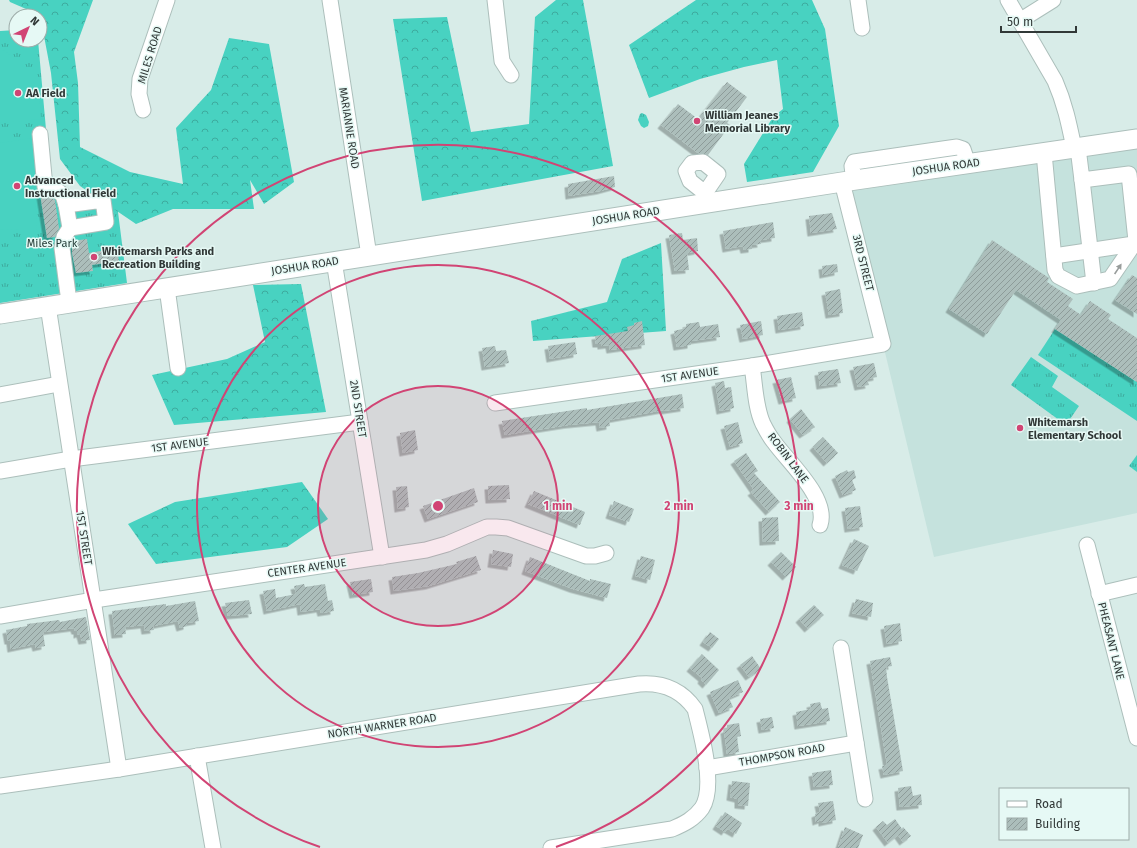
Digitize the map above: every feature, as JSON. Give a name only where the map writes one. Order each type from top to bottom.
[{"type":"main road","name":"JOSHUA ROAD","points":[[48,306],[369,256],[705,198],[848,182],[1137,139]]},
{"type":"main road","points":[[0,314],[48,306]]},
{"type":"street","name":"MILES ROAD","points":[[142,110],[139,94],[140,79],[167,0]]},
{"type":"street","name":"MARIANNE ROAD","points":[[330,0],[369,256]]},
{"type":"street","points":[[495,0],[502,61],[511,75]]},
{"type":"street","points":[[858,0],[862,28]]},
{"type":"street","points":[[1008,0],[1021,20],[1055,81],[1066,107],[1082,180],[1094,283]]},
{"type":"street","points":[[1021,20],[1053,0]]},
{"type":"street","points":[[40,134],[45,187],[51,186],[63,195],[66,205],[70,228],[64,237],[62,248],[70,302]]},
{"type":"street","points":[[1044,153],[1055,270],[1058,276],[1077,286],[1110,279],[1136,242],[1129,174],[1082,180]]},
{"type":"street","name":"3RD STREET","points":[[848,182],[883,344]]},
{"type":"street","points":[[66,205],[103,200],[106,222],[70,228]]},
{"type":"street","points":[[1054,256],[1134,244]]},
{"type":"street","name":"2ND STREET","points":[[334,261],[382,558]]},
{"type":"street","points":[[167,288],[178,368]]},
{"type":"street","name":"1ST STREET","points":[[48,306],[119,769]]},
{"type":"street","name":"1ST AVENUE","points":[[495,403],[752,366],[883,344]]},
{"type":"street","name":"ROBIN LANE","points":[[752,366],[762,424],[774,443],[799,470],[813,493],[821,511],[822,518],[820,525]]},
{"type":"street","points":[[0,394],[59,384]]},
{"type":"street","name":"1ST AVENUE","points":[[0,471],[71,459],[360,422]]},
{"type":"street","name":"CENTER AVENUE","points":[[0,616],[94,600],[382,558],[436,548],[487,526],[508,528],[586,556],[595,556],[606,553]]},
{"type":"street","name":"PHEASANT LANE","points":[[1087,545],[1099,594],[1134,718],[1137,738]]},
{"type":"street","points":[[1099,594],[1137,585]]},
{"type":"street","points":[[841,648],[865,799]]},
{"type":"street","name":"NORTH WARNER ROAD","points":[[0,786],[119,769],[651,683],[657,683],[674,690],[686,698],[695,709],[707,768],[706,796],[702,807],[695,816],[672,829],[551,848]]},
{"type":"street","name":"THOMPSON ROAD","points":[[707,768],[856,742]]},
{"type":"street","points":[[197,756],[213,848]]},
{"type":"shaded area","name":"Whitemarsh Elementary School","points":[[1137,139],[1137,513],[934,557],[883,344],[842,182]]},
{"type":"green space","points":[[9,0],[93,0],[74,52],[78,83],[80,147],[130,172],[183,184],[176,128],[211,90],[229,38],[269,44],[294,182],[264,204],[250,180],[254,209],[173,209],[136,224],[80,186],[60,159],[51,73],[46,48],[48,48],[48,8],[24,8],[10,2]]},
{"type":"green space","points":[[556,0],[583,0],[613,166],[422,201],[393,19],[447,17],[471,132],[529,124],[535,17]]},
{"type":"green space","points":[[696,0],[812,0],[825,29],[839,126],[813,172],[747,182],[744,164],[773,117],[783,109],[777,60],[700,79],[649,98],[629,45]]},
{"type":"green space","name":"Miles Park","points":[[8,30],[8,48],[39,48],[50,174],[74,196],[117,204],[127,283],[0,303],[0,31]]},
{"type":"green space","name":"AA Field","points":[[0,48],[18,62],[31,78],[38,96],[41,119],[0,123]]},
{"type":"green space","points":[[642,113],[646,115],[649,122],[648,126],[644,128],[638,120],[640,114]]},
{"type":"green space","name":"Advanced Instructional Field","points":[[32,138],[37,229],[0,229],[0,143]]},
{"type":"green space","points":[[661,243],[666,331],[533,341],[531,321],[607,302],[622,259]]},
{"type":"green space","points":[[301,284],[326,412],[174,425],[152,375],[227,359],[265,342],[253,285]]},
{"type":"green space","points":[[1055,329],[1137,382],[1137,421],[1038,355]]},
{"type":"green space","points":[[1031,357],[1058,376],[1052,387],[1079,406],[1066,425],[1011,385]]},
{"type":"green space","points":[[1137,455],[1137,472],[1129,466]]},
{"type":"green space","points":[[302,482],[328,519],[287,547],[156,564],[128,524],[175,502]]},
{"type":"building","name":"William Jeanes Memorial Library","points":[[727,82],[747,97],[727,123],[730,125],[708,155],[698,153],[661,125],[678,104],[698,119]]},
{"type":"building","points":[[614,176],[615,187],[569,196],[568,184]]},
{"type":"building","points":[[40,194],[49,196],[55,200],[59,228],[55,237],[47,238]]},
{"type":"building","points":[[832,213],[837,229],[811,233],[809,216]]},
{"type":"building","points":[[773,222],[775,238],[760,240],[761,244],[752,245],[752,249],[744,250],[743,246],[726,249],[723,231]]},
{"type":"building","points":[[682,233],[683,240],[697,238],[698,251],[687,253],[689,270],[675,271],[669,235]]},
{"type":"building","name":"Whitemarsh Parks and Recreation Building","points":[[87,239],[89,253],[117,248],[119,261],[92,265],[93,271],[76,273],[72,253],[72,241]]},
{"type":"building","points":[[992,240],[1049,278],[1047,282],[1073,299],[1068,306],[1081,315],[1090,301],[1111,315],[1108,319],[1137,338],[1137,382],[1055,329],[1061,320],[1016,290],[987,334],[949,309]]},
{"type":"building","points":[[837,264],[838,272],[823,275],[822,266]]},
{"type":"building","points":[[1132,275],[1137,278],[1137,314],[1115,300]]},
{"type":"building","points":[[840,289],[843,313],[829,315],[825,292]]},
{"type":"building","points":[[802,312],[804,326],[779,330],[777,316]]},
{"type":"building","points":[[642,321],[645,345],[610,350],[609,345],[601,346],[601,344],[596,344],[595,336],[628,331],[627,327]]},
{"type":"building","points":[[761,321],[763,335],[743,339],[740,325]]},
{"type":"building","points":[[699,322],[700,327],[718,324],[720,337],[691,341],[691,345],[677,347],[674,331],[686,328],[686,324]]},
{"type":"building","points":[[575,342],[577,354],[550,359],[548,346]]},
{"type":"building","points":[[495,346],[496,351],[506,350],[509,363],[485,367],[482,348]]},
{"type":"building","points":[[874,363],[877,377],[867,379],[869,385],[858,387],[853,367]]},
{"type":"building","points":[[838,369],[841,383],[820,386],[818,372]]},
{"type":"building","points":[[791,377],[796,398],[782,401],[776,380]]},
{"type":"building","points":[[724,381],[725,388],[731,387],[734,408],[720,411],[715,383]]},
{"type":"building","points":[[682,394],[684,408],[609,420],[610,426],[600,428],[599,422],[568,425],[505,435],[502,421],[587,408],[587,410]]},
{"type":"building","points":[[801,409],[815,427],[803,435],[790,419]]},
{"type":"building","points":[[738,422],[743,443],[730,447],[724,426]]},
{"type":"building","points":[[415,430],[418,450],[403,453],[400,433]]},
{"type":"building","points":[[823,437],[838,453],[827,463],[813,447]]},
{"type":"building","points":[[746,453],[758,471],[754,473],[780,502],[769,512],[751,492],[754,490],[734,461]]},
{"type":"building","points":[[847,470],[848,472],[854,470],[856,478],[852,480],[856,490],[843,495],[835,476]]},
{"type":"building","points":[[509,485],[510,499],[489,500],[488,486]]},
{"type":"building","points":[[407,486],[409,507],[398,509],[396,487]]},
{"type":"building","points":[[474,488],[478,502],[428,519],[423,506]]},
{"type":"building","points":[[534,491],[585,512],[580,525],[528,504]]},
{"type":"building","points":[[614,501],[634,509],[629,522],[609,515]]},
{"type":"building","points":[[860,506],[863,527],[848,529],[845,508]]},
{"type":"building","points":[[778,517],[779,541],[763,542],[762,518]]},
{"type":"building","points":[[854,539],[869,546],[857,571],[842,565]]},
{"type":"building","points":[[493,550],[513,554],[511,567],[491,564]]},
{"type":"building","points":[[781,552],[796,567],[786,577],[771,562]]},
{"type":"building","points":[[476,556],[481,570],[429,586],[394,591],[392,577],[457,564],[456,562]]},
{"type":"building","points":[[641,556],[655,560],[650,580],[635,576]]},
{"type":"building","points":[[530,557],[590,581],[590,579],[611,584],[607,598],[573,589],[525,571]]},
{"type":"building","points":[[371,579],[373,592],[353,595],[350,582]]},
{"type":"building","points":[[304,584],[305,587],[325,584],[328,601],[332,600],[334,611],[321,613],[320,609],[301,612],[300,604],[267,611],[263,591],[275,589],[276,598],[296,594],[294,586]]},
{"type":"building","points":[[856,599],[873,603],[871,617],[852,613]]},
{"type":"building","points":[[249,600],[252,614],[228,616],[225,603]]},
{"type":"building","points":[[195,601],[199,621],[187,623],[187,626],[180,628],[178,621],[153,626],[154,630],[145,631],[144,625],[125,627],[126,634],[115,635],[112,611],[166,604],[166,606]]},
{"type":"building","points":[[814,605],[824,615],[808,629],[799,619]]},
{"type":"building","points":[[86,617],[90,640],[82,641],[80,634],[77,635],[77,631],[75,631],[74,628],[43,632],[45,646],[36,648],[35,644],[11,649],[10,641],[8,641],[6,630],[27,626],[27,624],[59,620],[60,622]]},
{"type":"building","points":[[900,623],[902,641],[887,644],[884,626]]},
{"type":"building","points":[[710,632],[719,639],[712,648],[703,642]]},
{"type":"building","points":[[702,654],[719,670],[706,685],[701,680],[702,678],[690,668]]},
{"type":"building","points":[[752,656],[761,669],[749,677],[740,665]]},
{"type":"building","points":[[890,657],[892,666],[886,667],[887,677],[903,771],[884,775],[882,766],[887,765],[870,661]]},
{"type":"building","points":[[738,680],[743,692],[729,698],[733,707],[719,713],[710,692]]},
{"type":"building","points":[[820,702],[822,709],[828,708],[830,721],[798,726],[796,712],[811,709],[810,704]]},
{"type":"building","points":[[772,717],[774,728],[762,730],[760,719]]},
{"type":"building","points":[[739,723],[741,736],[737,737],[739,752],[727,754],[724,730],[727,729],[727,725]]},
{"type":"building","points":[[831,770],[833,785],[814,787],[812,773]]},
{"type":"building","points":[[732,781],[750,783],[748,806],[738,805],[738,799],[730,797]]},
{"type":"building","points":[[911,786],[913,796],[921,794],[922,805],[900,807],[898,788]]},
{"type":"building","points":[[833,801],[836,820],[822,823],[822,820],[816,822],[815,814],[820,812],[818,803]]},
{"type":"building","points":[[725,812],[742,823],[736,834],[727,829],[725,832],[716,826]]},
{"type":"building","points":[[895,819],[902,829],[903,827],[911,836],[903,842],[898,835],[888,843],[876,827],[883,821],[887,825]]},
{"type":"building","points":[[845,827],[863,835],[858,848],[838,848]]},
{"type":"place","name":"AA Field","points":[[18,93]]},
{"type":"place","name":"William Jeanes Memorial Library","points":[[697,121]]},
{"type":"place","name":"Advanced Instructional Field","points":[[17,186]]},
{"type":"place","name":"Whitemarsh Parks and Recreation Building","points":[[94,257]]},
{"type":"place","name":"Whitemarsh Elementary School","points":[[1020,428]]}]
